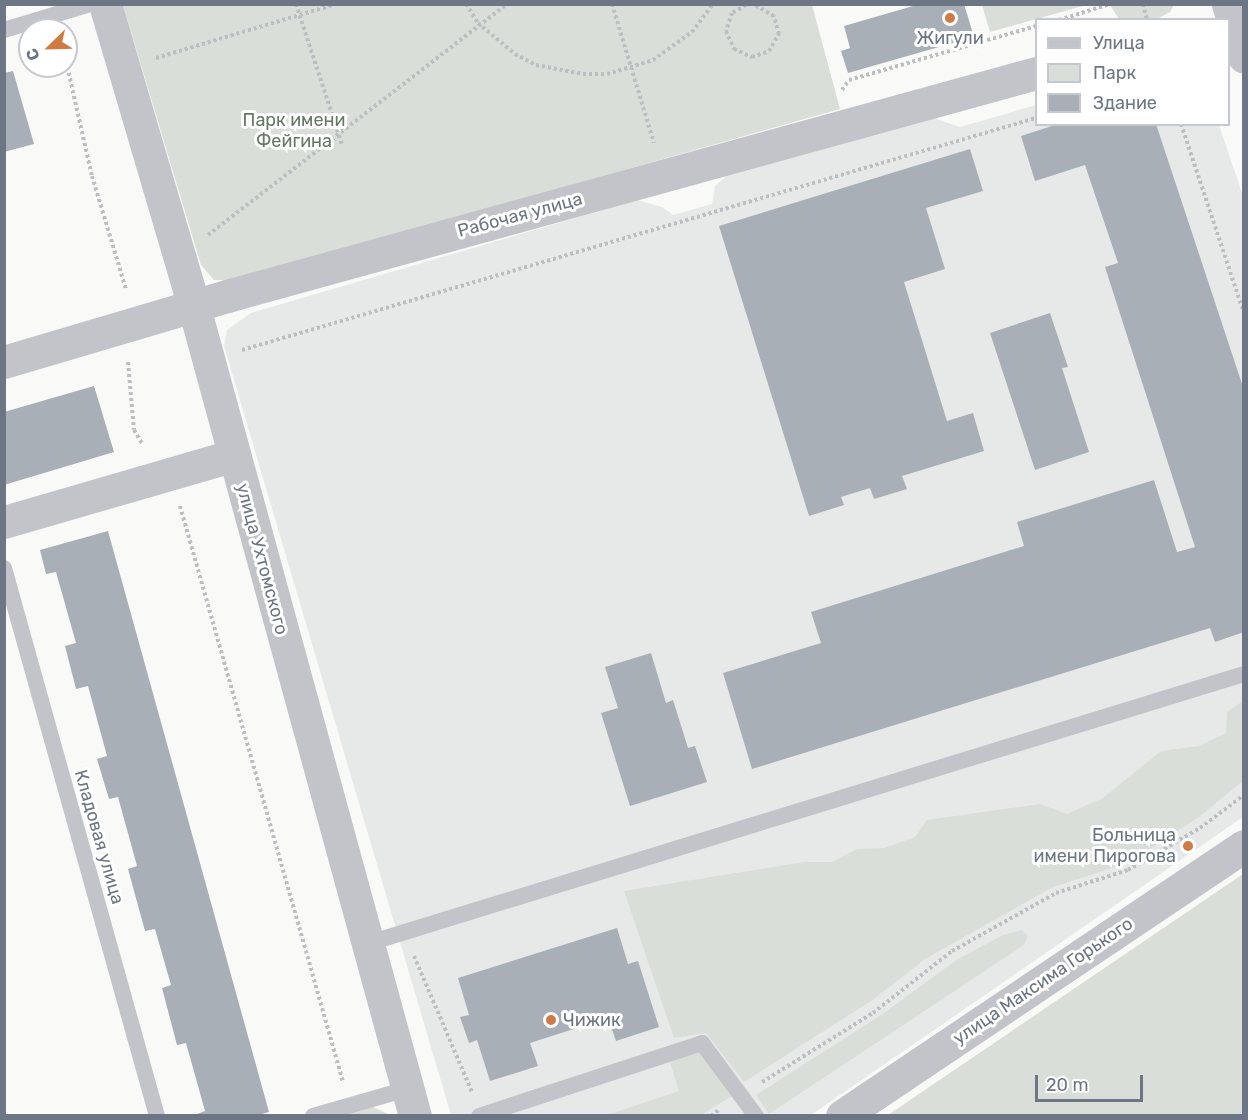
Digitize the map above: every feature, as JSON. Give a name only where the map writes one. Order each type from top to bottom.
[{"type":"street","name":"улица Ухтомского","points":[[105,4],[194,307],[366,944],[411,1102]]},
{"type":"street","points":[[1229,14],[1244,57]]},
{"type":"street","name":"Рабочая улица","points":[[4,362],[1035,73]]},
{"type":"street","points":[[4,522],[234,455]]},
{"type":"street","name":"улица Максима Горького","points":[[842,1116],[1244,846]]},
{"type":"lane","points":[[4,30],[90,4]]},
{"type":"lane","name":"Кладовая улица","points":[[4,568],[157,1116]]},
{"type":"lane","points":[[366,944],[1244,674]]},
{"type":"lane","points":[[481,1115],[702,1043],[756,1116]]},
{"type":"lane","points":[[313,1116],[349,1104],[411,1102]]},
{"type":"path","points":[[296,4],[342,145]]},
{"type":"path","points":[[153,59],[336,4]]},
{"type":"path","points":[[465,4],[480,25],[515,54],[559,71],[607,74],[632,68],[674,48],[692,32],[713,4]]},
{"type":"path","points":[[206,236],[507,4]]},
{"type":"path","points":[[612,4],[656,149]]},
{"type":"path","points":[[746,5],[732,13],[726,32],[734,49],[752,57],[769,51],[779,34],[774,16],[753,4]]},
{"type":"path","points":[[1065,18],[1110,4]]},
{"type":"path","points":[[70,78],[92,176],[126,285],[134,430],[148,453],[171,473],[349,1104]]},
{"type":"path","points":[[238,351],[1035,118]]},
{"type":"path","points":[[1182,126],[1244,313]]},
{"type":"path","points":[[711,1116],[873,1013],[952,951],[1056,893],[1128,870],[1200,828],[1244,795]]},
{"type":"path","points":[[403,931],[481,1115]]},
{"type":"shaded area","points":[[1035,105],[1035,126],[1219,126],[1244,199],[1243,817],[811,1115],[451,1115],[224,346],[227,330],[251,313],[637,200],[662,207],[673,215],[712,204],[715,186],[728,175],[934,118],[960,127]]},
{"type":"green space","points":[[982,4],[1086,5],[1035,18],[990,32]]},
{"type":"green space","name":"Парк имени Фейгина","points":[[123,5],[812,5],[840,109],[235,280],[214,280],[201,265]]},
{"type":"green space","points":[[1110,5],[1174,5],[1170,12],[1159,18],[1118,18]]},
{"type":"green space","points":[[1243,701],[1243,781],[1199,817],[1128,863],[1053,887],[925,959],[874,999],[744,1082],[706,1033],[674,1038],[624,891],[804,862],[832,862],[857,849],[884,848],[915,837],[927,820],[1040,804],[1067,814],[1103,798],[1161,751],[1199,746],[1226,733],[1227,712]]},
{"type":"green space","points":[[1243,874],[1243,1115],[888,1115]]},
{"type":"green space","points":[[1022,930],[1028,936],[1024,945],[769,1114],[756,1095],[881,1015],[958,959],[1003,935]]},
{"type":"green space","points":[[702,1051],[732,1096],[701,1115],[604,1116],[679,1091],[670,1062]]},
{"type":"green space","points":[[373,1107],[390,1115],[336,1116],[361,1108]]},
{"type":"building","points":[[920,4],[964,4],[974,37],[848,73],[841,51],[850,48],[844,26]]},
{"type":"building","points":[[13,71],[34,144],[4,152],[4,73]]},
{"type":"building","points":[[1052,126],[1157,126],[1244,390],[1244,632],[1215,642],[1210,628],[752,769],[723,673],[821,643],[811,612],[1024,546],[1017,522],[1154,480],[1177,552],[1195,547],[1105,267],[1118,263],[1085,165],[1035,181],[1021,136]]},
{"type":"building","points":[[970,149],[983,191],[926,208],[945,269],[904,282],[947,421],[973,413],[984,451],[902,476],[907,489],[874,499],[870,488],[841,497],[844,505],[809,516],[719,226]]},
{"type":"building","points":[[1050,313],[1068,367],[1062,368],[1089,452],[1035,470],[990,333]]},
{"type":"building","points":[[94,386],[114,452],[4,485],[4,412]]},
{"type":"building","points":[[108,531],[269,1112],[255,1116],[192,1116],[205,1111],[186,1043],[177,1045],[162,988],[171,985],[155,929],[145,931],[128,869],[137,866],[118,797],[109,799],[97,759],[107,756],[88,686],[76,689],[65,646],[76,643],[56,572],[46,574],[40,550]]},
{"type":"building","points":[[651,653],[666,703],[673,700],[688,748],[695,746],[707,782],[630,806],[601,713],[618,708],[605,667]]},
{"type":"building","points":[[617,928],[628,964],[638,961],[659,1027],[616,1041],[608,1018],[530,1043],[538,1066],[490,1081],[477,1040],[469,1043],[460,1017],[469,1015],[458,978]]},
{"type":"place","name":"Жигули","points":[[950,18]]},
{"type":"place","name":"Больница имени Пирогова","points":[[1188,846]]},
{"type":"place","name":"Чижик","points":[[551,1020]]}]
